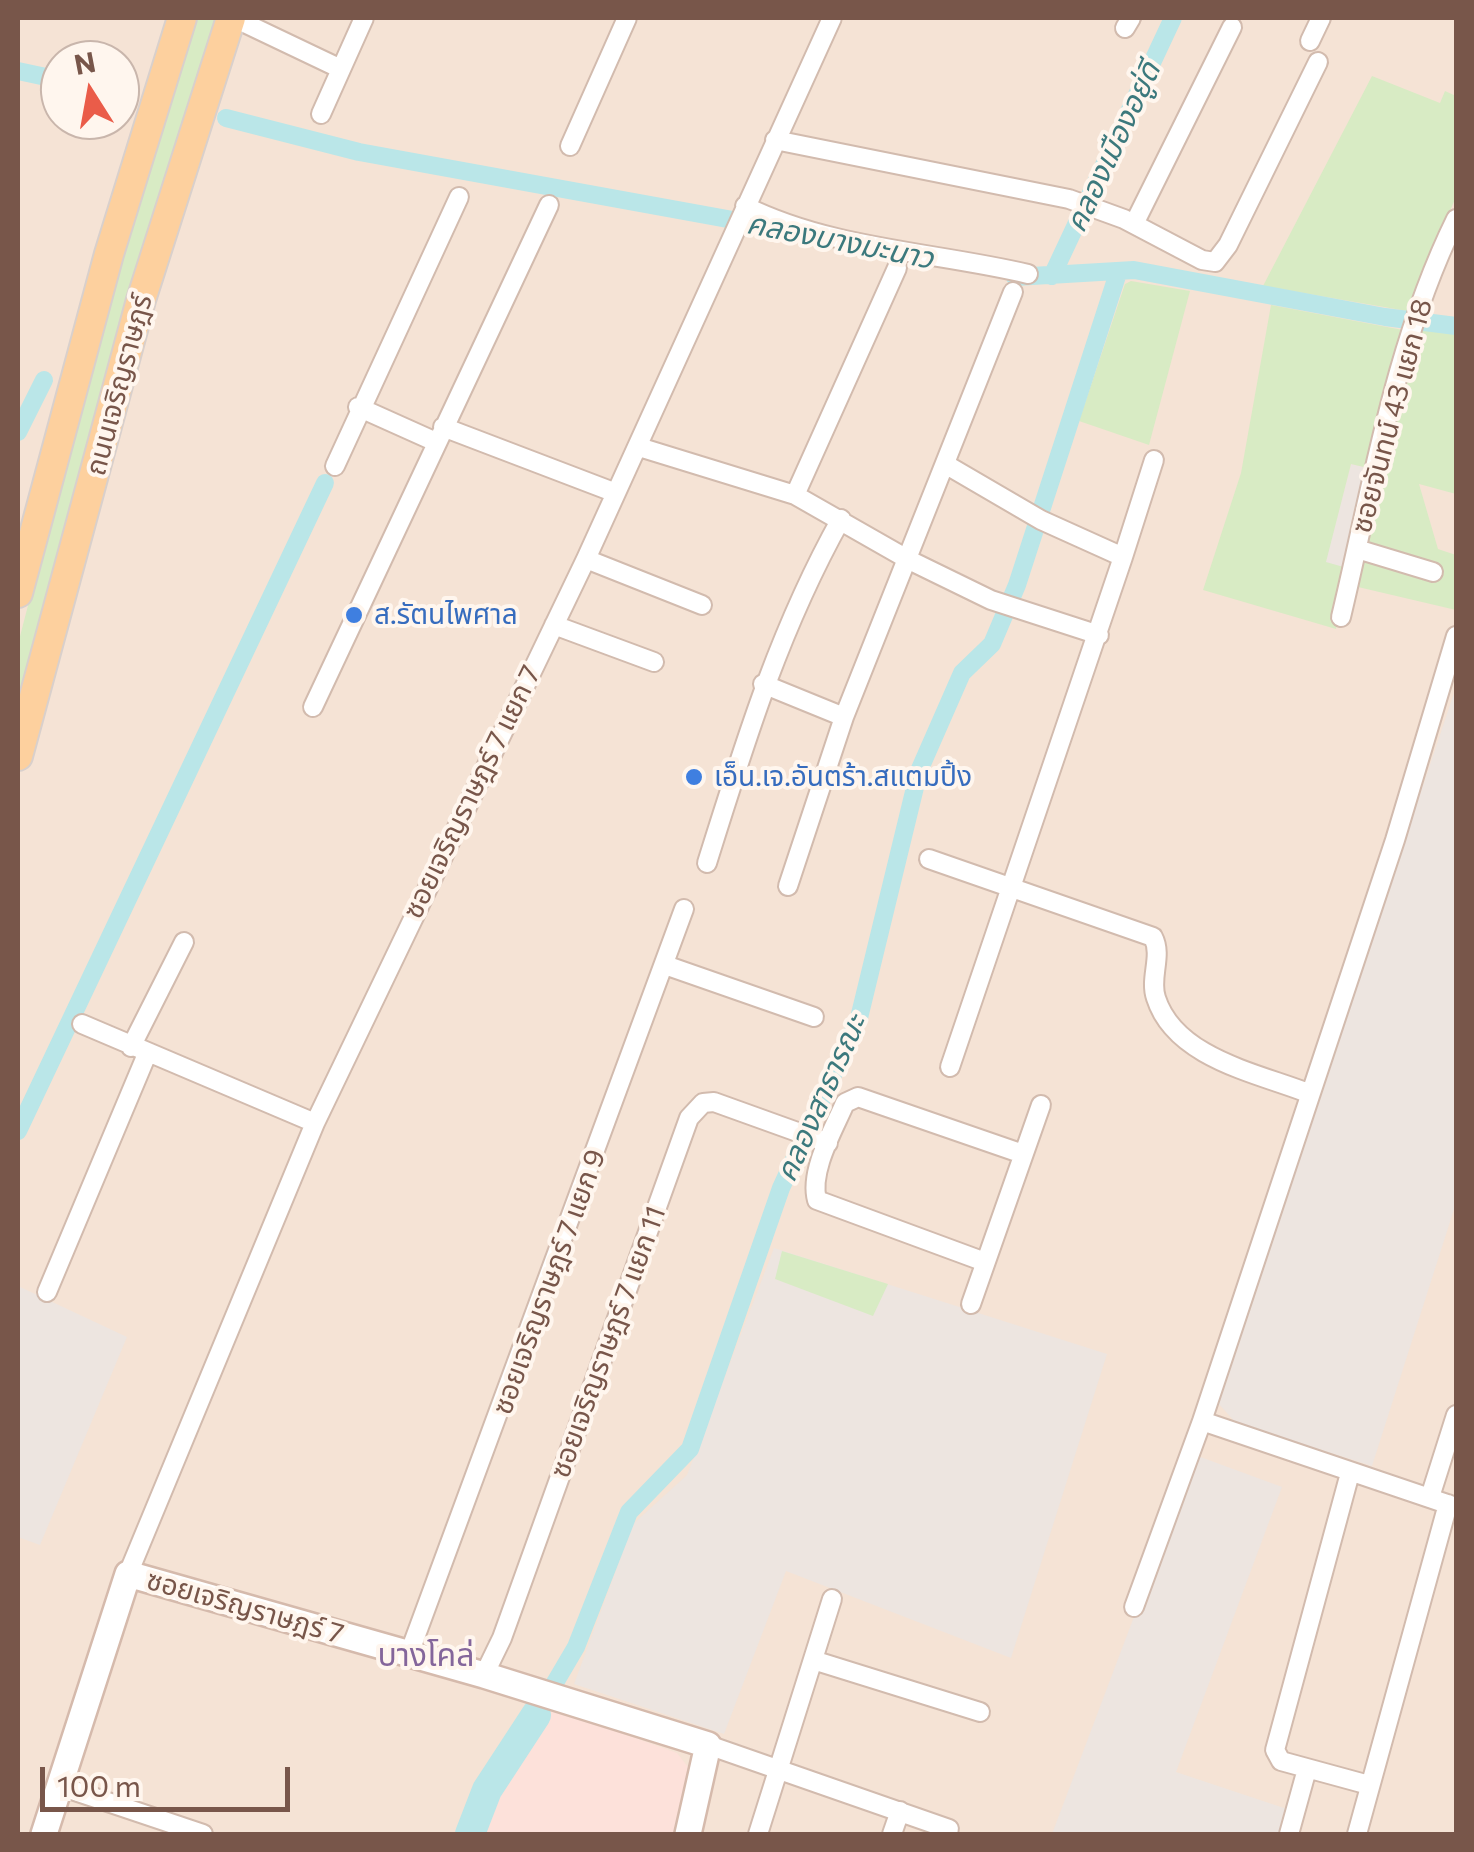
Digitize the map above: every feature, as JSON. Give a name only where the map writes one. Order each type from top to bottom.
[{"type":"main road","name":"ถนนเจริญราษฎร์","points":[[18,593],[109,254],[182,18]]},
{"type":"main road","name":"ถนนเจริญราษฎร์","points":[[18,756],[142,300],[232,18]]},
{"type":"street","points":[[232,18],[341,69]]},
{"type":"street","points":[[321,114],[364,18]]},
{"type":"street","points":[[570,146],[627,18]]},
{"type":"street","name":"ซอยเจริญราษฎร์ 7 แยก 7","points":[[128,1574],[315,1123],[639,447],[832,18]]},
{"type":"street","points":[[1310,41],[1321,18]]},
{"type":"street","points":[[1134,224],[1232,27]]},
{"type":"street","points":[[775,140],[1087,205],[1134,224],[1202,260],[1215,262],[1228,245],[1318,62]]},
{"type":"street","points":[[335,466],[358,407],[459,197]]},
{"type":"street","points":[[313,707],[550,204]]},
{"type":"street","points":[[744,208],[851,240],[1028,274]]},
{"type":"street","name":"ซอยจันทน์ 43 แยก 18","points":[[1341,617],[1409,335],[1456,220]]},
{"type":"street","points":[[795,494],[897,268]]},
{"type":"street","points":[[788,886],[844,716],[1013,292]]},
{"type":"street","points":[[358,407],[616,493]]},
{"type":"street","points":[[639,447],[795,494],[909,560],[991,600],[1099,635]]},
{"type":"street","points":[[950,1066],[1099,635],[1154,460]]},
{"type":"street","points":[[945,464],[1041,520],[1124,557]]},
{"type":"street","points":[[706,863],[764,684],[798,596],[841,519]]},
{"type":"street","points":[[1357,549],[1432,572]]},
{"type":"street","points":[[586,559],[702,605]]},
{"type":"street","points":[[554,625],[654,662]]},
{"type":"street","points":[[1134,1607],[1202,1421],[1395,840],[1456,636]]},
{"type":"street","points":[[764,684],[844,716]]},
{"type":"street","points":[[930,859],[1154,937],[1158,946],[1156,998],[1188,1043],[1308,1093]]},
{"type":"street","name":"ซอยเจริญราษฎร์ 7 แยก 9","points":[[410,1654],[684,910]]},
{"type":"street","points":[[47,1292],[184,942]]},
{"type":"street","points":[[664,965],[814,1017]]},
{"type":"street","points":[[82,1024],[315,1123]]},
{"type":"street","points":[[984,1262],[817,1200],[814,1188],[823,1141],[844,1103],[858,1097],[1024,1154]]},
{"type":"street","name":"ซอยเจริญราษฎร์ 7 แยก 11","points":[[484,1675],[502,1638],[688,1118],[703,1103],[714,1102],[823,1141]]},
{"type":"street","points":[[971,1304],[1041,1105]]},
{"type":"street","points":[[1357,1834],[1445,1503],[1456,1415]]},
{"type":"street","points":[[1202,1421],[1445,1503]]},
{"type":"street","points":[[1350,1473],[1275,1744],[1281,1761],[1369,1785]]},
{"type":"street","name":"ซอยเจริญราษฎร์ 7","points":[[44,1834],[128,1574],[484,1675],[708,1745]]},
{"type":"street","points":[[758,1834],[832,1598]]},
{"type":"street","points":[[813,1660],[980,1712]]},
{"type":"street","points":[[688,1834],[708,1745],[949,1828]]},
{"type":"street","points":[[1289,1834],[1307,1770]]},
{"type":"street","points":[[60,1786],[203,1834]]},
{"type":"street","points":[[892,1834],[900,1811]]},
{"type":"shaded area","points":[[18,18],[1456,18],[1456,1834],[18,1834]]},
{"type":"shaded area","points":[[1351,464],[1372,469],[1347,568],[1325,563]]},
{"type":"shaded area","points":[[1456,687],[1456,1203],[1372,1466],[1236,1423],[1217,1402]]},
{"type":"shaded area","points":[[774,1248],[1107,1354],[1011,1658],[786,1571],[724,1734],[574,1684],[633,1524],[687,1475]]},
{"type":"shaded area","points":[[18,1286],[127,1337],[40,1545],[18,1537]]},
{"type":"shaded area","points":[[1195,1455],[1282,1487],[1176,1772],[1287,1809],[1279,1834],[1052,1834]]},
{"type":"shaded area","points":[[549,1707],[677,1753],[692,1772],[675,1834],[477,1834],[491,1796]]},
{"type":"green space","points":[[193,18],[218,18],[18,735],[18,644],[89,370]]},
{"type":"green space","points":[[1372,76],[1440,103],[1445,91],[1456,96],[1456,197],[1407,311],[1263,286]]},
{"type":"green space","points":[[1131,281],[1190,291],[1149,445],[1079,421],[1125,284]]},
{"type":"green space","points":[[1271,305],[1403,330],[1372,469],[1351,464],[1326,562],[1347,568],[1336,629],[1203,590],[1241,473]]},
{"type":"green space","points":[[1420,330],[1456,334],[1456,494],[1419,484],[1438,549],[1456,555],[1456,610],[1358,587],[1365,543]]},
{"type":"green space","points":[[782,1251],[888,1284],[873,1316],[775,1279]]},
{"type":"waterway","name":"คลองเมืองอยู่ดี","points":[[1052,276],[1173,18]]},
{"type":"waterway","name":"คลองบางมะนาว","points":[[18,71],[40,76]]},
{"type":"waterway","name":"คลองบางมะนาว","points":[[226,118],[359,152],[799,232]]},
{"type":"waterway","name":"คลองบางมะนาว","points":[[1015,277],[1134,270],[1385,317],[1456,326]]},
{"type":"waterway","name":"คลองสาธารณะ","points":[[536,1715],[576,1647],[629,1512],[690,1449],[781,1188],[859,1018],[919,771],[962,673],[992,644],[1017,585],[1118,273]]},
{"type":"waterway","points":[[18,432],[44,380]]},
{"type":"waterway","points":[[18,1131],[325,483]]},
{"type":"waterway","name":"คลองสาธารณะ","points":[[470,1834],[487,1790],[536,1715]]},
{"type":"place","name":"ส.รัตนไพศาล","points":[[354,615]]},
{"type":"place","name":"เอ็น.เจ.อันตร้า.สแตมปิ้ง","points":[[694,777]]},
{"type":"district","name":"บางโคล่","points":[[426,1655]]}]
